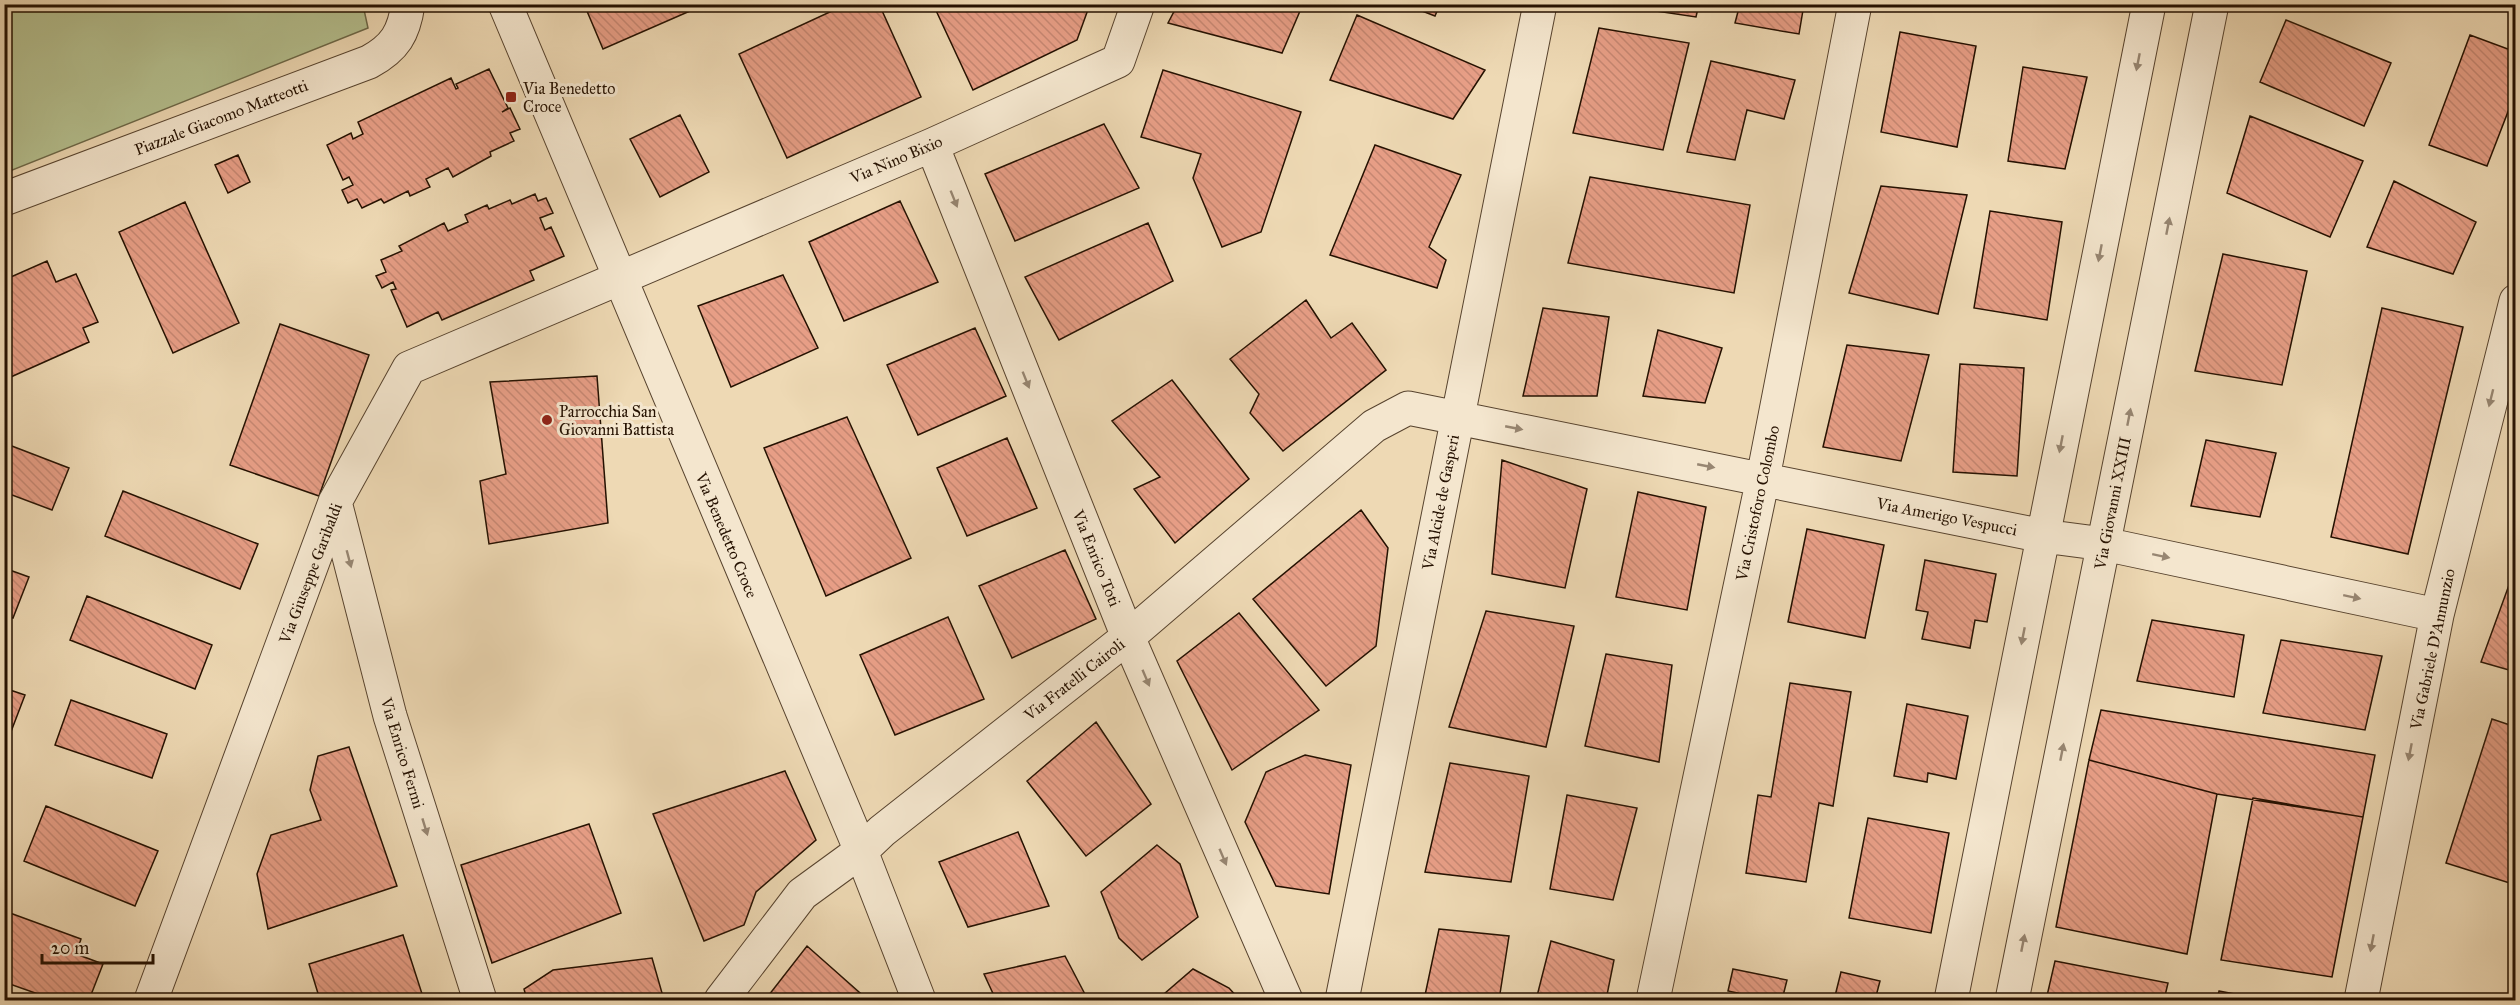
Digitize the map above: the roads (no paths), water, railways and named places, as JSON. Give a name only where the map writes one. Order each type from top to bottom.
[{"type":"street","name":"Piazzale Giacomo Matteotti","points":[[4,199],[369,62],[386,51],[399,38],[408,4]]},
{"type":"street","name":"Via Benedetto Croce","points":[[505,4],[861,851],[919,1000]]},
{"type":"street","name":"Via Nino Bixio","points":[[618,277],[932,144],[1118,61],[1138,4]]},
{"type":"street","name":"Via Alcide de Gasperi","points":[[1342,1000],[1540,4]]},
{"type":"street","name":"Via Cristoforo Colombo","points":[[1653,1000],[1763,478],[1855,4]]},
{"type":"street","points":[[1951,1000],[2149,4]]},
{"type":"street","name":"Via Giovanni XXIII","points":[[2012,1000],[2212,4]]},
{"type":"street","name":"Via Enrico Toti","points":[[932,144],[1128,637],[1286,1000]]},
{"type":"street","name":"Via Giuseppe Garibaldi","points":[[151,1000],[335,502],[410,368],[618,277]]},
{"type":"street","name":"Via Gabriele D'Annunzio","points":[[2361,1000],[2437,615],[2516,301]]},
{"type":"street","name":"Via Fratelli Cairoli","points":[[721,1000],[802,894],[861,851],[882,831],[1128,637],[1374,426],[1408,408],[1457,416]]},
{"type":"street","name":"Via Amerigo Vespucci","points":[[1457,416],[2043,536],[2104,544],[2437,615]]},
{"type":"street","name":"Via Enrico Fermi","points":[[335,502],[390,716],[480,1000]]},
{"type":"place","name":"Via Benedetto Croce","points":[[511,97]]},
{"type":"place","name":"Parrocchia San Giovanni Battista","points":[[547,420]]}]
